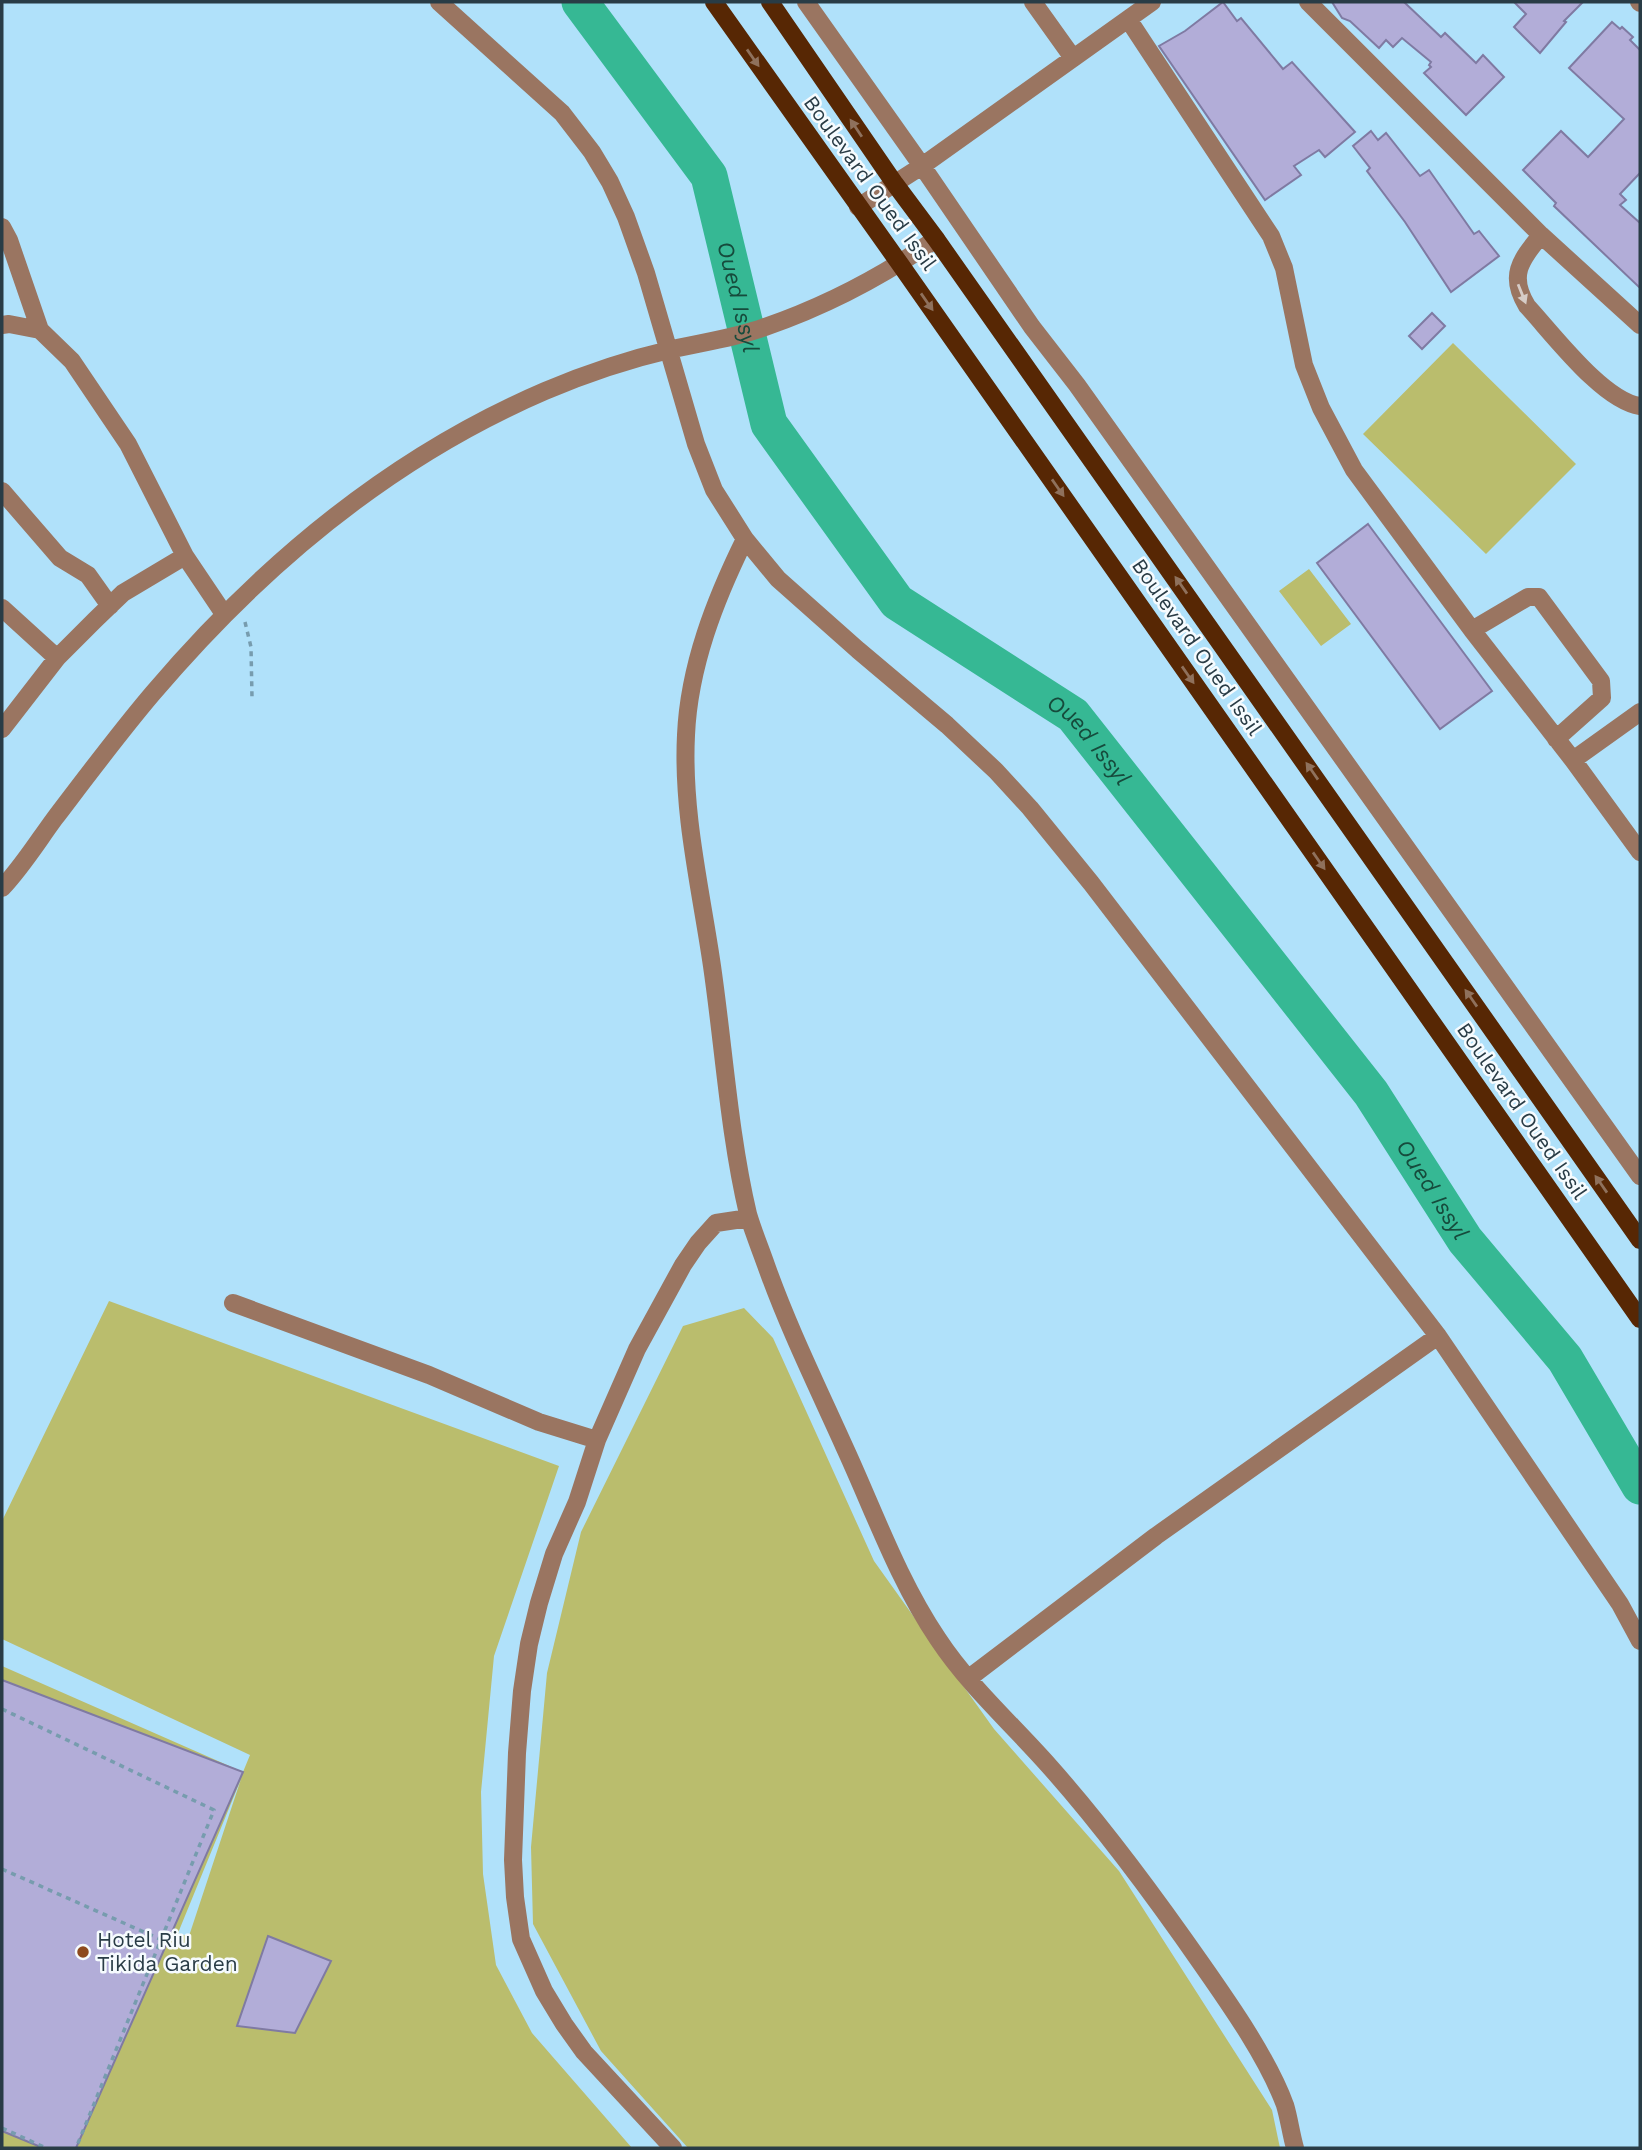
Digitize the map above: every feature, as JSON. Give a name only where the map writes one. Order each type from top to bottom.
[{"type":"main road","name":"Boulevard Oued Issil","points":[[714,2],[1640,1319]]},
{"type":"main road","name":"Boulevard Oued Issil","points":[[770,2],[895,184],[1640,1240]]},
{"type":"street","points":[[439,2],[562,113],[592,152],[610,182],[646,273],[696,444],[714,490],[745,539],[778,579],[947,725],[996,771],[1091,883],[1438,1335],[1620,1604],[1640,1641]]},
{"type":"street","points":[[806,2],[1032,327],[1077,385],[1640,1176]]},
{"type":"street","points":[[1033,2],[1073,58]]},
{"type":"street","points":[[858,207],[922,166],[1152,2]]},
{"type":"street","points":[[1308,2],[1541,235],[1640,325]]},
{"type":"street","points":[[1128,19],[1272,236],[1284,268],[1304,365],[1321,408],[1354,470],[1640,852]]},
{"type":"street","points":[[2,228],[9,240],[40,330],[72,360],[128,444],[185,556],[224,614]]},
{"type":"street","points":[[1541,235],[1522,258],[1518,272],[1520,295],[1527,306],[1602,386],[1619,399],[1640,406]]},
{"type":"street","points":[[4,881],[152,694],[224,614],[351,504],[418,458],[545,391],[608,368],[670,350],[764,328],[832,300],[900,264],[936,239]]},
{"type":"street","points":[[2,325],[40,330]]},
{"type":"street","points":[[2,491],[60,558],[88,575],[110,606]]},
{"type":"street","points":[[745,539],[728,572],[704,637],[693,683],[686,733],[687,786],[695,862],[712,967],[728,1100],[749,1219],[784,1315],[917,1605],[939,1642],[969,1678],[1050,1766],[1118,1846],[1234,2010],[1267,2067],[1285,2105],[1294,2148]]},
{"type":"street","points":[[3,725],[57,658],[123,593],[185,556]]},
{"type":"street","points":[[1472,630],[1528,597],[1539,597],[1601,681],[1602,698],[1556,739]]},
{"type":"street","points":[[2,607],[57,658]]},
{"type":"street","points":[[1573,760],[1640,712]]},
{"type":"street","points":[[673,2148],[584,2052],[544,1991],[521,1939],[515,1897],[513,1816],[522,1690],[529,1644],[554,1554],[577,1502],[597,1440],[637,1349],[698,1243],[716,1223],[749,1219]]},
{"type":"street","points":[[233,1303],[429,1376],[539,1422],[597,1440]]},
{"type":"street","points":[[969,1678],[1156,1536],[1438,1335]]},
{"type":"path","points":[[239,600],[251,647],[252,698]]},
{"type":"path","points":[[2,1709],[214,1810],[76,2148]]},
{"type":"path","points":[[2,1869],[162,1940]]},
{"type":"path","points":[[2,2128],[46,2148]]},
{"type":"green space","points":[[1453,343],[1576,464],[1486,554],[1363,434]]},
{"type":"green space","points":[[1309,569],[1351,624],[1321,646],[1279,591]]},
{"type":"green space","points":[[109,1301],[559,1466],[494,1656],[481,1792],[483,1874],[496,1965],[532,2033],[632,2148],[2,2148],[2,1666],[243,1772],[250,1755],[2,1639],[2,1521]],"holes":[[[241,1779],[189,1936],[178,1933]]]},
{"type":"green space","points":[[744,1308],[773,1338],[874,1561],[994,1729],[1119,1871],[1272,2110],[1280,2148],[688,2148],[601,2051],[533,1924],[531,1847],[547,1673],[581,1532],[683,1326]]},
{"type":"building","points":[[1223,2],[1237,21],[1241,18],[1283,69],[1292,62],[1355,132],[1325,157],[1319,150],[1294,166],[1301,175],[1265,200],[1159,46],[1185,31]]},
{"type":"building","points":[[1332,2],[1404,2],[1441,37],[1445,33],[1476,63],[1483,55],[1504,77],[1466,115],[1424,73],[1431,67],[1431,62],[1402,38],[1393,47],[1386,40],[1379,48],[1350,21],[1342,18]]},
{"type":"building","points":[[1514,2],[1583,2],[1564,21],[1566,22],[1540,53],[1514,27],[1526,14]]},
{"type":"building","points":[[1612,22],[1633,37],[1630,40],[1640,50],[1640,173],[1620,194],[1626,200],[1620,205],[1640,223],[1640,288],[1554,206],[1556,203],[1523,170],[1561,131],[1588,157],[1624,119],[1569,68]]},
{"type":"building","points":[[1371,131],[1378,140],[1386,133],[1420,176],[1429,170],[1474,234],[1479,231],[1499,256],[1451,292],[1405,222],[1367,171],[1370,168],[1353,146]]},
{"type":"building","points":[[1432,313],[1445,326],[1422,349],[1409,336]]},
{"type":"building","points":[[1368,524],[1492,691],[1440,729],[1317,563]]},
{"type":"building","name":"Hotel Riu Tikida Garden","points":[[2,1680],[243,1772],[76,2148],[43,2148],[2,2131]]},
{"type":"building","points":[[268,1936],[331,1961],[295,2033],[237,2026]]},
{"type":"waterway","name":"Oued Issyl","points":[[580,2],[709,176],[769,424],[897,602],[1073,715],[1371,1093],[1465,1240],[1565,1359],[1640,1486]]},
{"type":"place","name":"Hotel Riu Tikida Garden","points":[[83,1952]]}]
